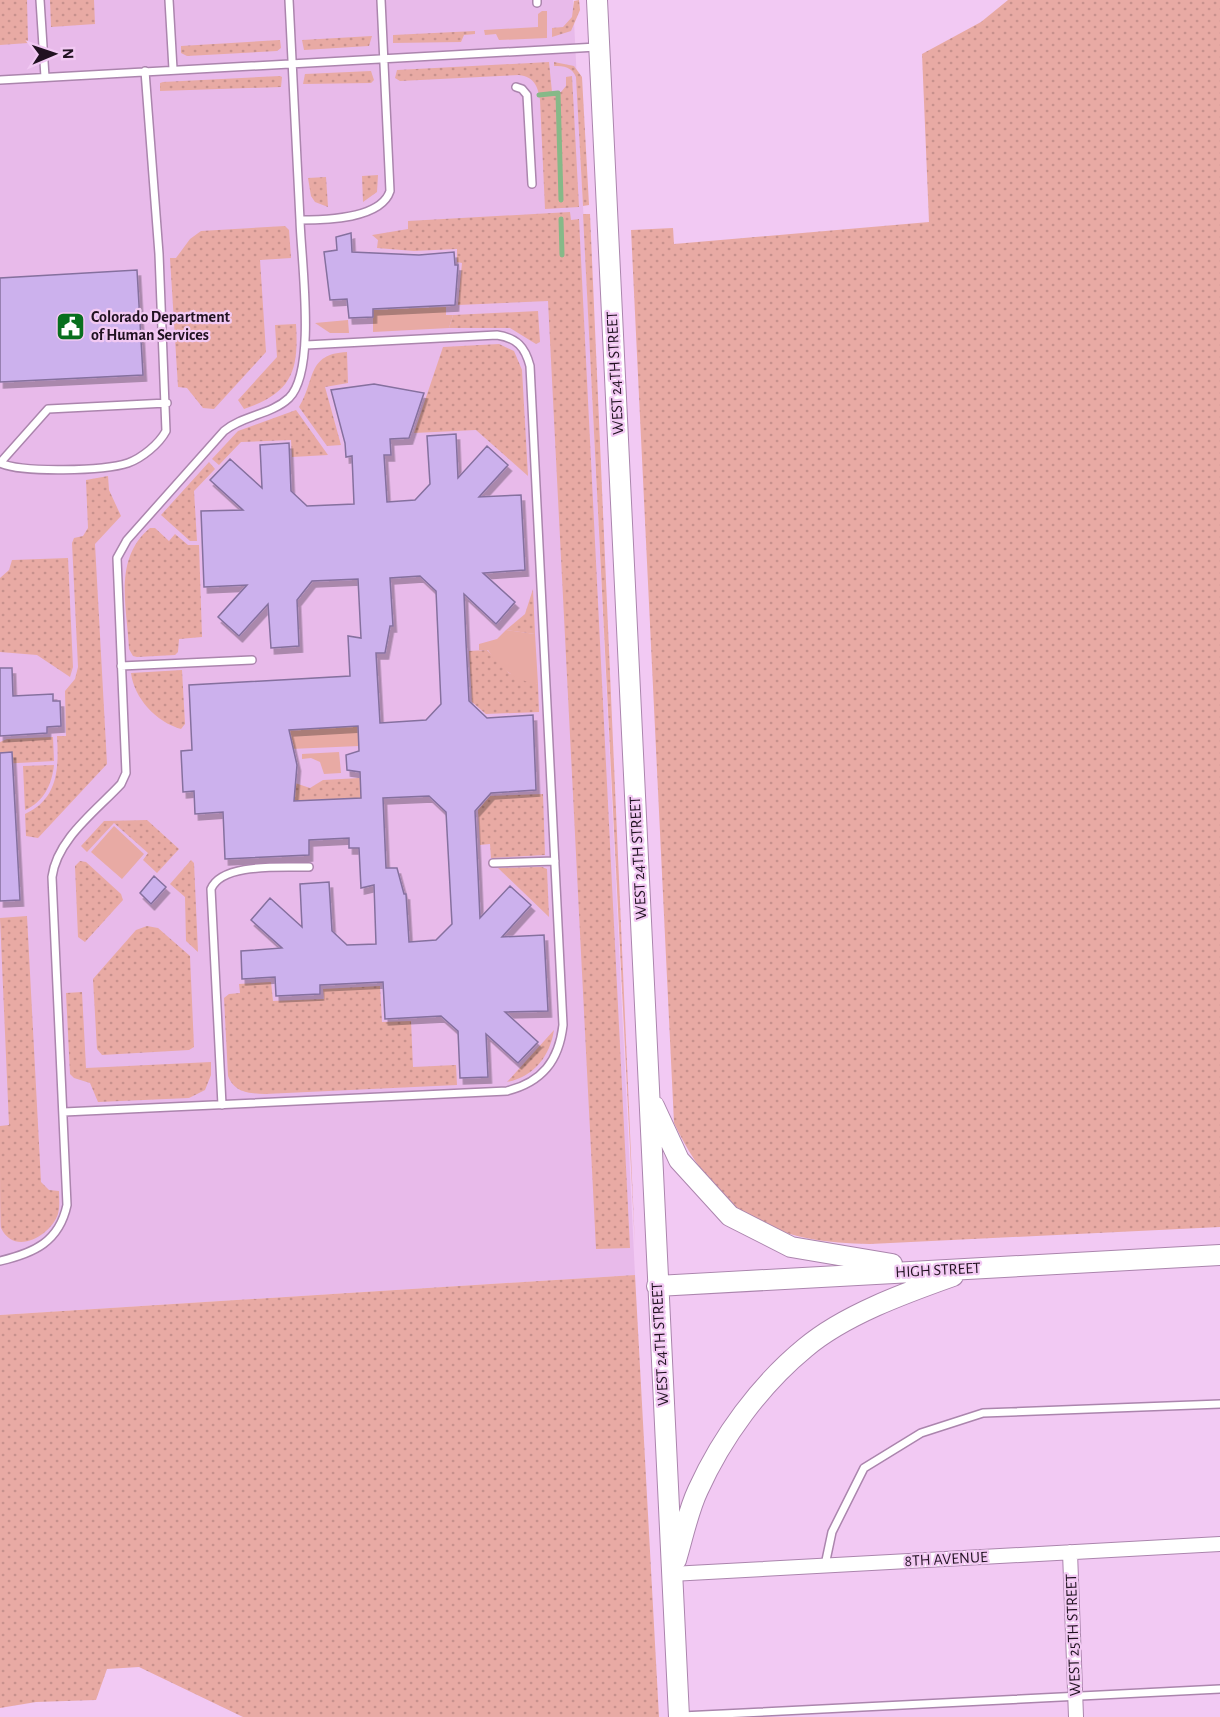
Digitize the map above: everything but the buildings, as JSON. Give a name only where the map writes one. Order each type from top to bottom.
[{"type":"street","name":"WEST 24TH STREET","points":[[597,0],[679,1717]]},
{"type":"street","points":[[649,1096],[679,1160],[730,1216],[791,1246],[881,1263],[949,1270]]},
{"type":"street","name":"HIGH STREET","points":[[657,1286],[1220,1255]]},
{"type":"street","points":[[671,1574],[697,1491],[727,1437],[760,1392],[805,1347],[846,1322],[910,1291],[976,1268]]},
{"type":"street","name":"8TH AVENUE","points":[[671,1574],[1220,1544]]},
{"type":"street","name":"WEST 25TH STREET","points":[[1070,1552],[1076,1717]]},
{"type":"lane","points":[[40,0],[45,77]]},
{"type":"lane","points":[[169,0],[173,69]]},
{"type":"lane","points":[[0,1261],[33,1252],[45,1245],[60,1226],[67,1194],[53,865],[62,847],[124,779],[126,766],[116,570],[120,549],[224,431],[239,420],[266,411],[290,397],[303,372],[306,345],[289,0]]},
{"type":"lane","points":[[300,220],[328,219],[372,211],[388,198],[390,191],[381,0]]},
{"type":"lane","points":[[0,80],[599,47]]},
{"type":"lane","points":[[145,71],[167,403],[167,422],[161,440],[130,463],[25,470],[0,463],[48,409],[167,403]]},
{"type":"lane","points":[[516,87],[522,89],[527,95],[532,184]]},
{"type":"lane","points":[[64,1112],[507,1090],[531,1083],[557,1053],[563,1025],[527,355],[516,340],[497,335],[306,345]]},
{"type":"lane","points":[[121,666],[252,660]]},
{"type":"lane","points":[[493,863],[555,861]]},
{"type":"lane","points":[[222,1104],[211,888],[213,883],[228,872],[309,867]]},
{"type":"lane","points":[[825,1565],[832,1532],[864,1468],[921,1433],[983,1413],[1220,1404]]},
{"type":"lane","points":[[679,1717],[1220,1689]]},
{"type":"shaded area","points":[[0,0],[573,0],[635,1275],[0,1315]]},
{"type":"shaded area","points":[[0,0],[27,0],[28,43],[0,45]]},
{"type":"shaded area","points":[[50,0],[94,0],[95,24],[51,27]]},
{"type":"shaded area","points":[[579,0],[580,10],[571,31],[552,37],[552,28],[563,27],[572,17],[574,1]]},
{"type":"shaded area","points":[[1008,0],[1220,0],[1220,1227],[870,1244],[835,1242],[803,1237],[776,1229],[751,1217],[729,1201],[709,1180],[674,1123],[631,230],[673,228],[674,244],[929,222],[922,54],[981,22]]},
{"type":"shaded area","points":[[547,11],[547,38],[499,40],[496,34],[485,35],[484,30],[538,27],[538,14]]},
{"type":"shaded area","points":[[475,31],[475,34],[464,35],[461,42],[393,43],[393,35]]},
{"type":"shaded area","points":[[372,36],[369,46],[304,50],[302,40]]},
{"type":"shaded area","points":[[280,40],[281,48],[277,51],[187,56],[181,53],[181,46]]},
{"type":"shaded area","points":[[549,62],[552,92],[561,92],[566,86],[566,77],[572,76],[579,207],[545,209],[540,100],[538,90],[532,80],[519,75],[400,81],[395,78],[397,70]]},
{"type":"shaded area","points":[[554,62],[574,66],[582,77],[589,205],[583,206],[576,77],[567,68],[554,66]]},
{"type":"shaded area","points":[[371,71],[374,80],[371,83],[303,84],[305,74]]},
{"type":"shaded area","points":[[282,77],[281,87],[160,91],[160,83],[163,82]]},
{"type":"shaded area","points":[[378,175],[377,192],[363,202],[362,176]]},
{"type":"shaded area","points":[[326,177],[328,207],[315,202],[311,196],[308,178]]},
{"type":"shaded area","points":[[570,212],[571,220],[579,219],[630,1248],[596,1249],[548,301],[458,305],[462,263],[457,262],[457,249],[414,251],[377,248],[378,240],[372,235],[408,229],[408,221]]},
{"type":"shaded area","points":[[583,214],[590,214],[635,1247]]},
{"type":"shaded area","points":[[285,226],[289,230],[291,258],[260,260],[266,352],[214,409],[203,408],[187,388],[178,387],[170,258],[176,258],[190,239],[201,231]]},
{"type":"shaded area","points":[[446,307],[446,315],[453,315],[449,328],[373,332],[373,310]]},
{"type":"shaded area","points":[[538,311],[540,342],[536,344],[510,328],[449,328],[453,315]]},
{"type":"shaded area","points":[[348,320],[349,333],[330,333],[315,323]]},
{"type":"shaded area","points":[[296,324],[296,355],[289,378],[273,396],[244,409],[238,400],[277,357],[275,325]]},
{"type":"shaded area","points":[[499,344],[514,351],[522,370],[528,476],[476,430],[414,433],[443,347]]},
{"type":"shaded area","points":[[347,352],[348,383],[325,387],[341,445],[327,446],[299,407],[318,363],[334,354]]},
{"type":"shaded area","points":[[296,410],[328,455],[292,457],[291,440],[241,442],[219,465],[212,459],[238,431]]},
{"type":"shaded area","points":[[209,462],[215,469],[194,491],[197,541],[190,541],[161,515]]},
{"type":"shaded area","points":[[108,476],[109,490],[121,516],[95,544],[107,764],[38,838],[26,836],[25,814],[44,800],[54,782],[57,736],[66,736],[65,691],[75,679],[78,667],[72,543],[74,538],[83,536],[88,528],[86,480]]},
{"type":"shaded area","points":[[150,528],[155,528],[169,541],[175,534],[188,545],[199,545],[202,637],[179,639],[178,652],[175,655],[137,657],[133,656],[129,649],[125,584],[131,554],[138,540]]},
{"type":"shaded area","points":[[68,558],[73,667],[70,677],[37,655],[0,652],[0,578],[9,570],[12,560]]},
{"type":"shaded area","points":[[533,589],[535,634],[506,630],[525,614]]},
{"type":"shaded area","points":[[506,630],[535,634],[538,684],[515,677],[497,662],[488,650],[479,650],[479,644],[497,639]]},
{"type":"shaded area","points":[[487,650],[509,673],[538,684],[539,712],[486,714],[472,702],[469,651]]},
{"type":"shaded area","points":[[182,670],[185,724],[181,729],[163,721],[148,708],[137,691],[131,673]]},
{"type":"shaded area","points":[[358,726],[359,746],[290,749],[289,730]]},
{"type":"shaded area","points":[[53,737],[54,761],[0,764],[0,742],[7,739]]},
{"type":"shaded area","points":[[339,752],[341,773],[324,774],[320,762],[311,758],[302,759],[302,754]]},
{"type":"shaded area","points":[[54,765],[46,792],[32,807],[25,810],[23,766]]},
{"type":"shaded area","points":[[360,778],[361,798],[292,801],[292,782],[310,788],[323,780]]},
{"type":"shaded area","points":[[543,794],[545,855],[491,858],[490,844],[480,845],[478,810],[490,796]]},
{"type":"shaded area","points":[[147,820],[179,849],[157,873],[143,860],[148,853],[114,823],[87,852],[81,846],[104,821]]},
{"type":"shaded area","points":[[114,826],[144,854],[122,879],[91,852]]},
{"type":"shaded area","points":[[191,860],[194,863],[198,952],[186,941],[185,897],[170,884]]},
{"type":"shaded area","points":[[80,861],[86,862],[121,894],[123,900],[85,942],[78,937],[75,866]]},
{"type":"shaded area","points":[[542,867],[547,869],[549,917],[498,868]]},
{"type":"shaded area","points":[[27,916],[41,1182],[49,1190],[59,1191],[59,1202],[58,1214],[48,1229],[32,1240],[23,1242],[7,1237],[1,1228],[0,1126],[9,1125],[0,918]]},
{"type":"shaded area","points":[[147,926],[158,928],[190,956],[194,1047],[189,1050],[102,1055],[97,1049],[93,979],[136,930]]},
{"type":"shaded area","points":[[271,982],[273,1001],[324,999],[323,989],[380,986],[382,1022],[411,1021],[413,1067],[456,1065],[457,1085],[265,1094],[238,1089],[228,1076],[224,998],[229,994],[240,993],[239,984]]},
{"type":"shaded area","points":[[82,992],[86,1068],[211,1062],[211,1075],[205,1090],[189,1098],[98,1102],[90,1083],[74,1078],[70,1074],[66,993]]},
{"type":"shaded area","points":[[554,1030],[549,1048],[539,1064],[525,1075],[507,1082]]},
{"type":"shaded area","points":[[635,1275],[659,1717],[243,1717],[139,1667],[107,1669],[96,1700],[36,1702],[0,1708],[0,1315]]},
{"type":"waterway","points":[[539,95],[558,93],[561,200]]},
{"type":"waterway","points":[[561,219],[562,255]]},
{"type":"place","name":"Colorado Department of Human Services","points":[[70,326]]}]
